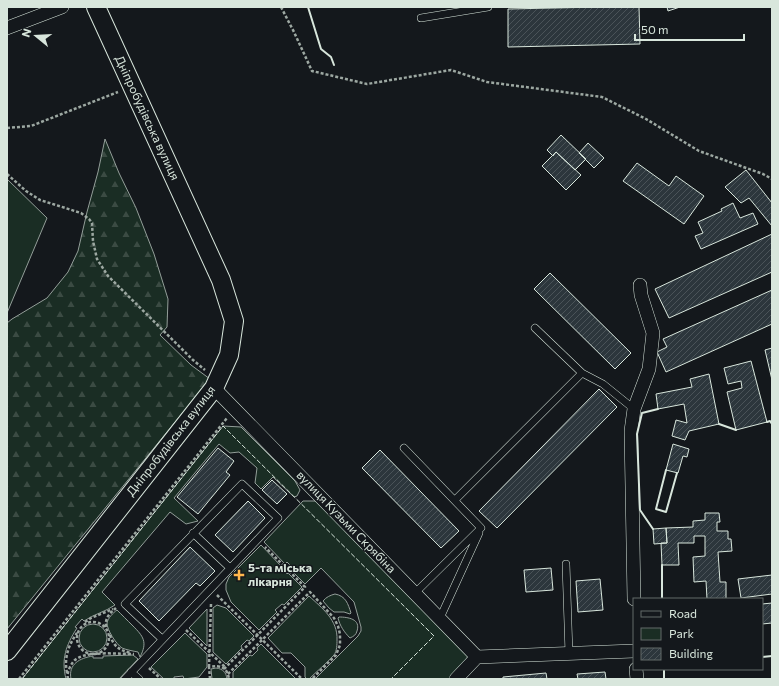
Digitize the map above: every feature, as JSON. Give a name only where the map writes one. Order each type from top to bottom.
[{"type":"street","points":[[7,28],[62,7]]},
{"type":"street","name":"Дніпробудівська вулиця","points":[[7,651],[214,388],[229,355],[234,321],[221,280],[96,7]]},
{"type":"street","points":[[634,598],[631,431],[634,409],[649,369],[653,333],[641,295],[640,284]]},
{"type":"street","name":"вулиця Кузьми Скрябіна","points":[[214,388],[477,657]]},
{"type":"street","points":[[456,679],[477,657],[633,652]]},
{"type":"lane","points":[[421,18],[488,7]]},
{"type":"lane","points":[[535,328],[582,373],[603,384],[634,409]]},
{"type":"lane","points":[[455,500],[582,373]]},
{"type":"lane","points":[[404,448],[481,528]]},
{"type":"lane","points":[[125,679],[278,518],[242,484],[125,604],[162,639]]},
{"type":"lane","points":[[415,593],[481,528]]},
{"type":"lane","points":[[440,618],[481,528]]},
{"type":"lane","points":[[194,534],[230,568]]},
{"type":"lane","points":[[566,564],[569,654]]},
{"type":"lane","points":[[132,672],[139,679]]},
{"type":"path","points":[[281,7],[312,71],[367,84],[451,70],[487,82],[602,97],[646,119],[699,151],[763,174],[772,179]]},
{"type":"path","points":[[7,128],[31,126],[132,87]]},
{"type":"path","points":[[7,174],[26,191],[40,200],[81,213],[89,219],[92,223],[93,241],[97,259],[108,276],[193,360]]},
{"type":"path","points":[[19,679],[235,409]]},
{"type":"path","points":[[258,539],[334,618],[338,626],[340,645],[336,655],[312,679]]},
{"type":"path","points":[[225,668],[305,587]]},
{"type":"path","points":[[211,588],[302,679]]},
{"type":"path","points":[[209,679],[211,588]]},
{"type":"path","points":[[228,674],[310,592]]},
{"type":"path","points":[[68,678],[66,666],[67,653],[71,641],[78,631],[86,621],[91,618],[125,604]]},
{"type":"path","points":[[68,678],[68,670],[72,663],[78,658],[84,655],[99,653],[104,650],[108,644],[109,638],[106,619],[116,608]]},
{"type":"path","points":[[82,626],[87,622],[94,621],[105,626],[116,647],[120,650],[135,654],[161,679]]},
{"type":"path","points":[[178,623],[225,668],[229,679]]},
{"type":"path","points":[[78,631],[78,643],[81,649],[86,652],[92,654],[135,654]]},
{"type":"path","points":[[209,667],[221,666],[225,668]]},
{"type":"green space","points":[[105,139],[136,208],[154,254],[168,299],[167,327],[160,335],[191,365],[210,379],[7,629],[7,323],[47,298],[68,272],[78,251]]},
{"type":"green space","points":[[7,179],[47,218],[7,313]]},
{"type":"green space","points":[[223,426],[241,427],[295,481],[300,490],[297,496],[294,497],[273,477],[261,489],[255,483],[257,468],[239,452],[230,453],[219,444],[174,498],[198,521],[186,524],[170,512],[102,592],[115,605],[84,621],[82,619],[75,627],[77,628],[67,646],[64,659],[66,679],[22,679]]},
{"type":"green space","points":[[303,501],[316,501],[468,656],[464,664],[450,679],[315,679],[358,636],[361,631],[361,627],[354,602],[321,568],[305,584],[291,570],[293,568],[287,562],[285,564],[264,542]]},
{"type":"green space","points":[[261,545],[282,567],[281,568],[302,587],[284,605],[282,604],[275,610],[277,612],[259,630],[231,602],[226,590],[226,584],[229,577]]},
{"type":"green space","points":[[335,594],[339,595],[346,601],[351,613],[350,614],[344,612],[334,612],[323,601],[329,596]]},
{"type":"green space","points":[[309,596],[332,620],[337,633],[337,643],[334,655],[309,679],[307,679],[305,677],[305,667],[291,653],[282,653],[268,638]]},
{"type":"green space","points":[[217,605],[226,608],[254,636],[241,646],[242,648],[226,664],[213,652],[213,608]]},
{"type":"green space","points":[[207,609],[207,646],[189,628]]},
{"type":"green space","points":[[117,610],[142,636],[144,647],[140,657],[138,652],[122,648],[110,633],[107,623]]},
{"type":"green space","points":[[338,618],[350,618],[355,621],[358,627],[355,635],[350,638],[342,629]]},
{"type":"green space","points":[[93,624],[103,628],[107,638],[103,648],[93,652],[83,648],[79,638],[83,628]]},
{"type":"green space","points":[[185,633],[207,654],[207,667],[199,677],[184,679],[183,676],[174,677],[174,679],[164,679],[151,667]]},
{"type":"green space","points":[[261,644],[296,679],[233,679],[233,672],[250,655],[252,656],[258,650],[257,648]]},
{"type":"green space","points":[[133,655],[138,659],[119,679],[71,679],[71,669],[76,663],[84,658],[93,656],[93,658],[103,658],[103,656]]},
{"type":"green space","points":[[216,668],[224,671],[227,679],[212,679],[211,669]]},
{"type":"building","points":[[639,7],[640,44],[508,47],[508,9]]},
{"type":"building","points":[[667,7],[680,7],[668,11]]},
{"type":"building","points":[[561,135],[586,159],[575,170],[556,152],[553,156],[547,150]]},
{"type":"building","points":[[588,143],[604,158],[594,168],[579,153]]},
{"type":"building","points":[[556,152],[581,175],[566,190],[542,166]]},
{"type":"building","points":[[637,163],[669,186],[676,176],[704,196],[684,224],[623,181]]},
{"type":"building","points":[[746,170],[772,203],[772,226],[749,198],[741,203],[725,187]]},
{"type":"building","points":[[733,203],[740,218],[753,213],[758,224],[701,249],[695,236],[703,233],[698,222],[722,211],[721,209]]},
{"type":"building","points":[[772,234],[772,272],[669,318],[655,289]]},
{"type":"building","points":[[550,273],[631,353],[615,369],[534,289]]},
{"type":"building","points":[[772,290],[772,324],[666,372],[657,352],[667,347],[663,339]]},
{"type":"building","points":[[772,348],[772,380],[765,350]]},
{"type":"building","points":[[751,361],[767,422],[736,430],[727,392],[742,388],[741,381],[728,384],[724,368]]},
{"type":"building","points":[[709,374],[719,424],[689,431],[685,440],[672,436],[676,420],[687,423],[684,404],[658,409],[656,394],[692,387],[690,379]]},
{"type":"building","points":[[599,389],[617,407],[497,528],[479,511]]},
{"type":"building","points":[[673,444],[689,449],[687,457],[683,456],[678,473],[666,470]]},
{"type":"building","points":[[218,448],[234,461],[226,472],[230,475],[198,514],[177,497]]},
{"type":"building","points":[[380,450],[459,531],[441,548],[362,468]]},
{"type":"building","points":[[272,480],[287,494],[277,504],[262,490]]},
{"type":"building","points":[[248,501],[265,518],[233,552],[215,535]]},
{"type":"building","points":[[705,513],[719,513],[720,522],[717,522],[717,531],[728,531],[728,539],[731,539],[732,551],[718,552],[720,582],[726,582],[726,598],[707,598],[706,581],[694,582],[693,557],[705,556],[705,536],[694,536],[694,543],[678,543],[679,565],[662,565],[661,543],[667,543],[666,528],[693,527],[693,521],[705,520]]},
{"type":"building","points":[[666,528],[667,543],[654,544],[653,529]]},
{"type":"building","points":[[190,547],[215,571],[200,586],[196,583],[159,621],[139,601]]},
{"type":"building","points":[[551,568],[553,590],[526,592],[524,570]]},
{"type":"building","points":[[772,575],[772,594],[741,598],[738,579]]},
{"type":"building","points":[[600,579],[603,610],[578,612],[576,581]]},
{"type":"building","points":[[772,603],[772,623],[763,624],[763,604]]},
{"type":"building","points":[[605,672],[606,679],[578,679],[577,674]]},
{"type":"building","points":[[546,673],[547,679],[503,679],[503,677]]},
{"type":"fence","points":[[22,679],[223,426],[434,636],[391,679]]},
{"type":"wall","points":[[308,7],[321,49],[331,57],[334,65]]},
{"type":"wall","points":[[653,529],[640,510],[637,434],[642,413],[658,409]]},
{"type":"wall","points":[[767,422],[770,421],[772,424]]},
{"type":"wall","points":[[719,424],[736,430]]},
{"type":"wall","points":[[666,470],[656,509],[666,512],[677,473]]},
{"type":"wall","points":[[662,565],[662,598]]},
{"type":"wall","points":[[763,657],[772,656]]},
{"type":"wall","points":[[664,670],[664,679]]},
{"type":"place","name":"5-та міська лікарня","points":[[239,575]]}]
